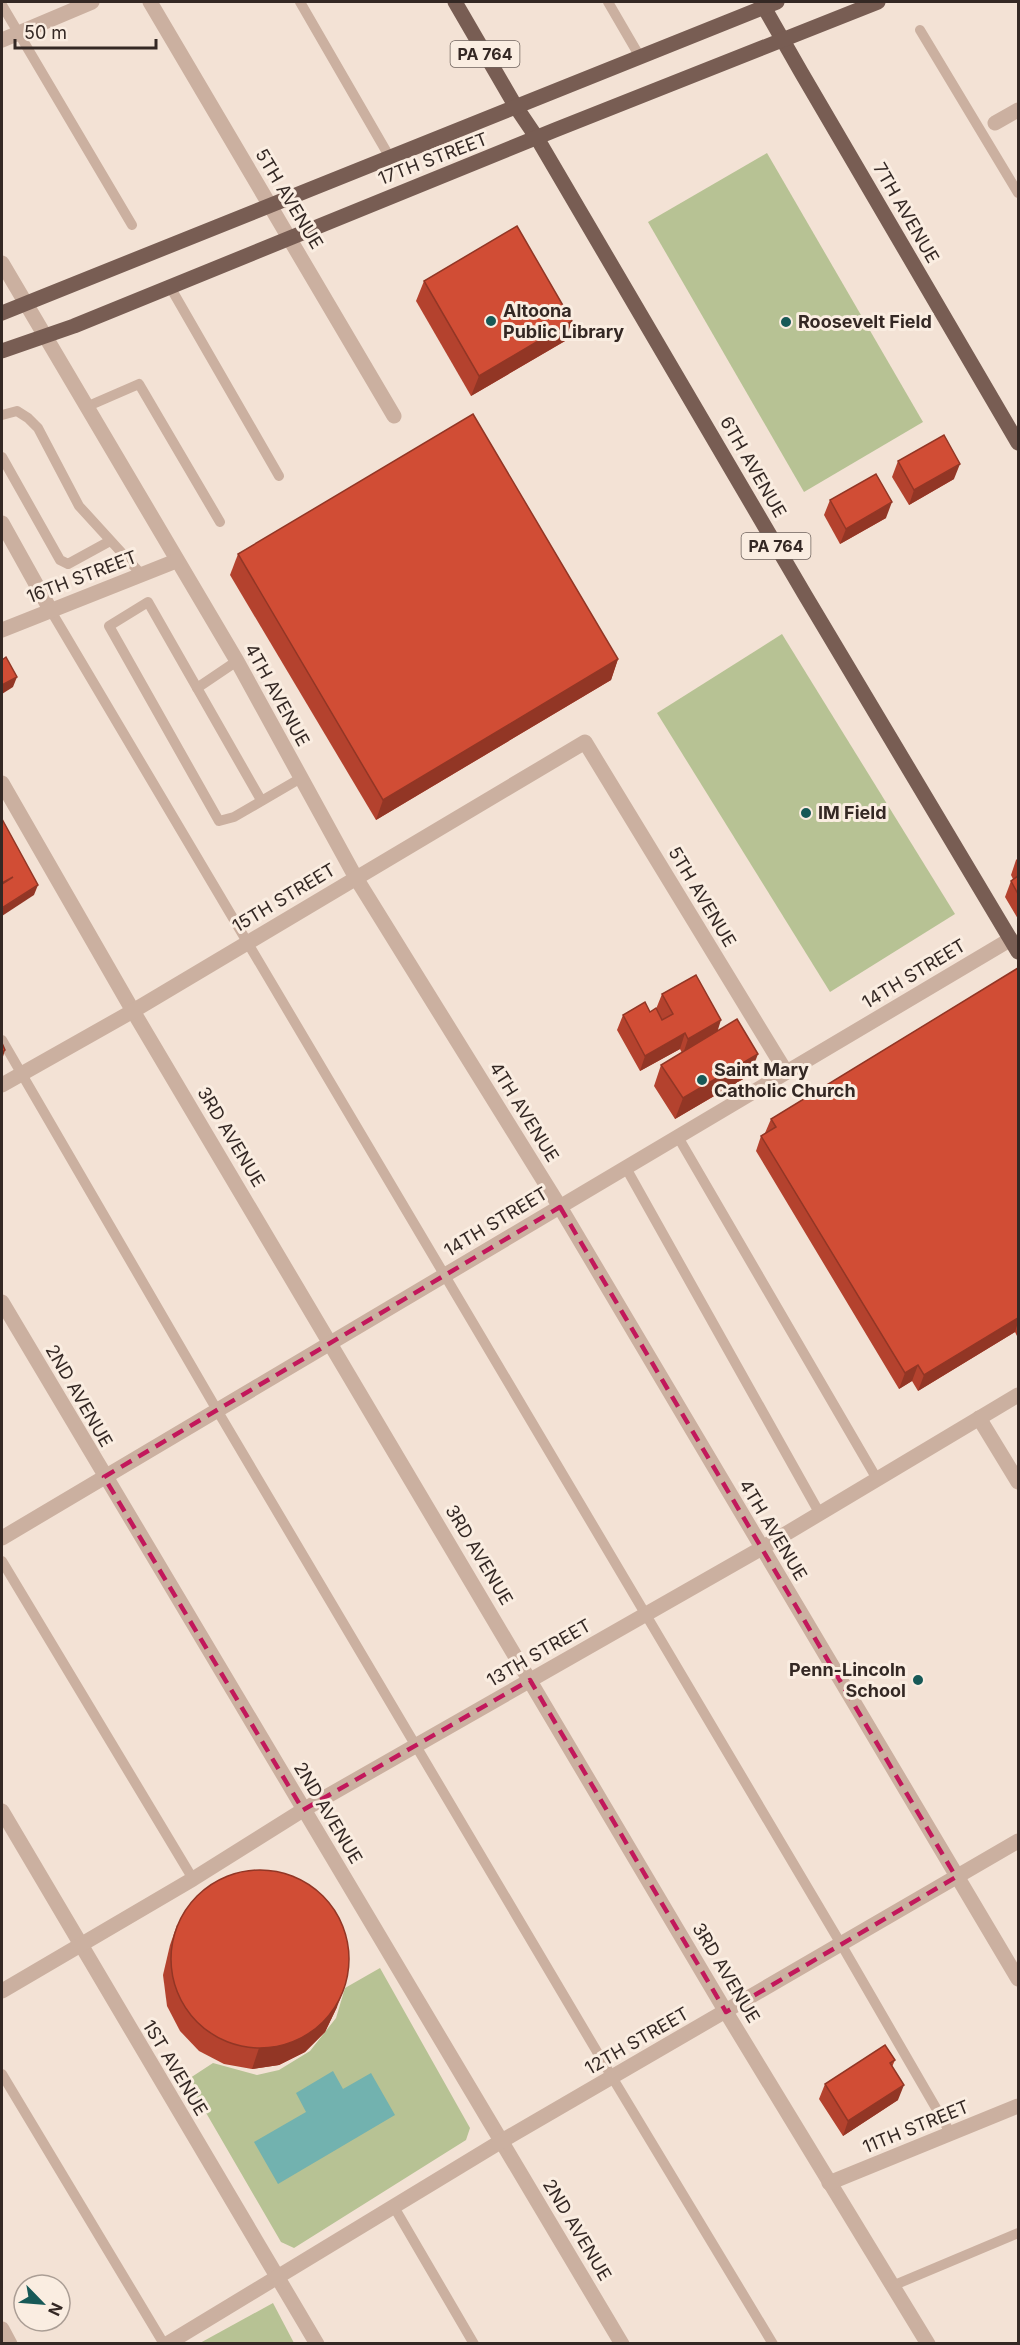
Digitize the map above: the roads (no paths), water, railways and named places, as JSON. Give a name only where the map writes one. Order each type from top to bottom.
[{"type":"main road","name":"6TH AVENUE","points":[[455,2],[805,595],[1015,945]]},
{"type":"main road","name":"17TH STREET","points":[[2,351],[74,326],[169,285],[878,2]]},
{"type":"main road","name":"17TH STREET","points":[[2,313],[388,156],[640,57],[768,3]]},
{"type":"main road","name":"7TH AVENUE","points":[[768,3],[783,40],[1018,443]]},
{"type":"street","points":[[2,40],[92,2]]},
{"type":"street","name":"5TH AVENUE","points":[[150,2],[394,416]]},
{"type":"street","points":[[995,123],[1018,110]]},
{"type":"street","name":"4TH AVENUE","points":[[2,263],[24,304],[237,661],[356,879],[560,1207],[1018,1979]]},
{"type":"street","points":[[2,523],[51,610]]},
{"type":"street","name":"16TH STREET","points":[[2,630],[176,561]]},
{"type":"street","name":"5TH AVENUE","points":[[585,742],[786,1072]]},
{"type":"street","name":"15TH STREET","points":[[2,1085],[133,1011],[585,742]]},
{"type":"street","name":"3RD AVENUE","points":[[2,783],[133,1011],[726,2012],[928,2343]]},
{"type":"street","name":"14TH STREET","points":[[2,1538],[786,1072],[1015,945]]},
{"type":"street","name":"2ND AVENUE","points":[[2,1302],[500,2142],[622,2343]]},
{"type":"street","name":"13TH STREET","points":[[2,1991],[193,1879],[303,1810],[762,1548],[1018,1395]]},
{"type":"street","points":[[979,1418],[1018,1482]]},
{"type":"street","name":"1ST AVENUE","points":[[2,1811],[79,1945],[317,2343]]},
{"type":"street","name":"12TH STREET","points":[[165,2343],[277,2278],[500,2142],[1018,1841]]},
{"type":"street","name":"11TH STREET","points":[[829,2183],[1018,2106]]},
{"type":"street","points":[[2,2329],[10,2343]]},
{"type":"lane","points":[[300,2],[388,156]]},
{"type":"lane","points":[[608,2],[640,57]]},
{"type":"lane","points":[[2,5],[132,225]]},
{"type":"lane","points":[[920,30],[1018,193]]},
{"type":"lane","points":[[169,285],[279,476]]},
{"type":"lane","points":[[86,407],[139,384],[220,522]]},
{"type":"lane","points":[[2,415],[16,411],[38,428],[79,506],[142,575]]},
{"type":"lane","points":[[2,457],[60,560],[68,564],[110,541]]},
{"type":"lane","points":[[261,800],[148,602],[109,626],[219,821],[234,818],[301,778]]},
{"type":"lane","points":[[51,610],[841,1944],[951,2134]]},
{"type":"lane","points":[[197,688],[237,661]]},
{"type":"lane","points":[[2,1040],[217,1410],[612,2077],[773,2343]]},
{"type":"lane","points":[[678,1137],[877,1479]]},
{"type":"lane","points":[[626,1168],[820,1514]]},
{"type":"lane","points":[[2,1561],[193,1879]]},
{"type":"lane","points":[[2,2074],[165,2343]]},
{"type":"lane","points":[[394,2207],[474,2343]]},
{"type":"lane","points":[[892,2286],[1018,2233]]},
{"type":"water","points":[[333,2071],[343,2089],[371,2073],[395,2115],[278,2184],[254,2142],[306,2112],[296,2093]]},
{"type":"place","name":"Altoona Public Library","points":[[491,321]]},
{"type":"place","name":"Roosevelt Field","points":[[786,322]]},
{"type":"place","name":"IM Field","points":[[806,813]]},
{"type":"place","name":"Saint Mary Catholic Church","points":[[702,1080]]},
{"type":"place","name":"Penn-Lincoln School","points":[[918,1680]]}]
